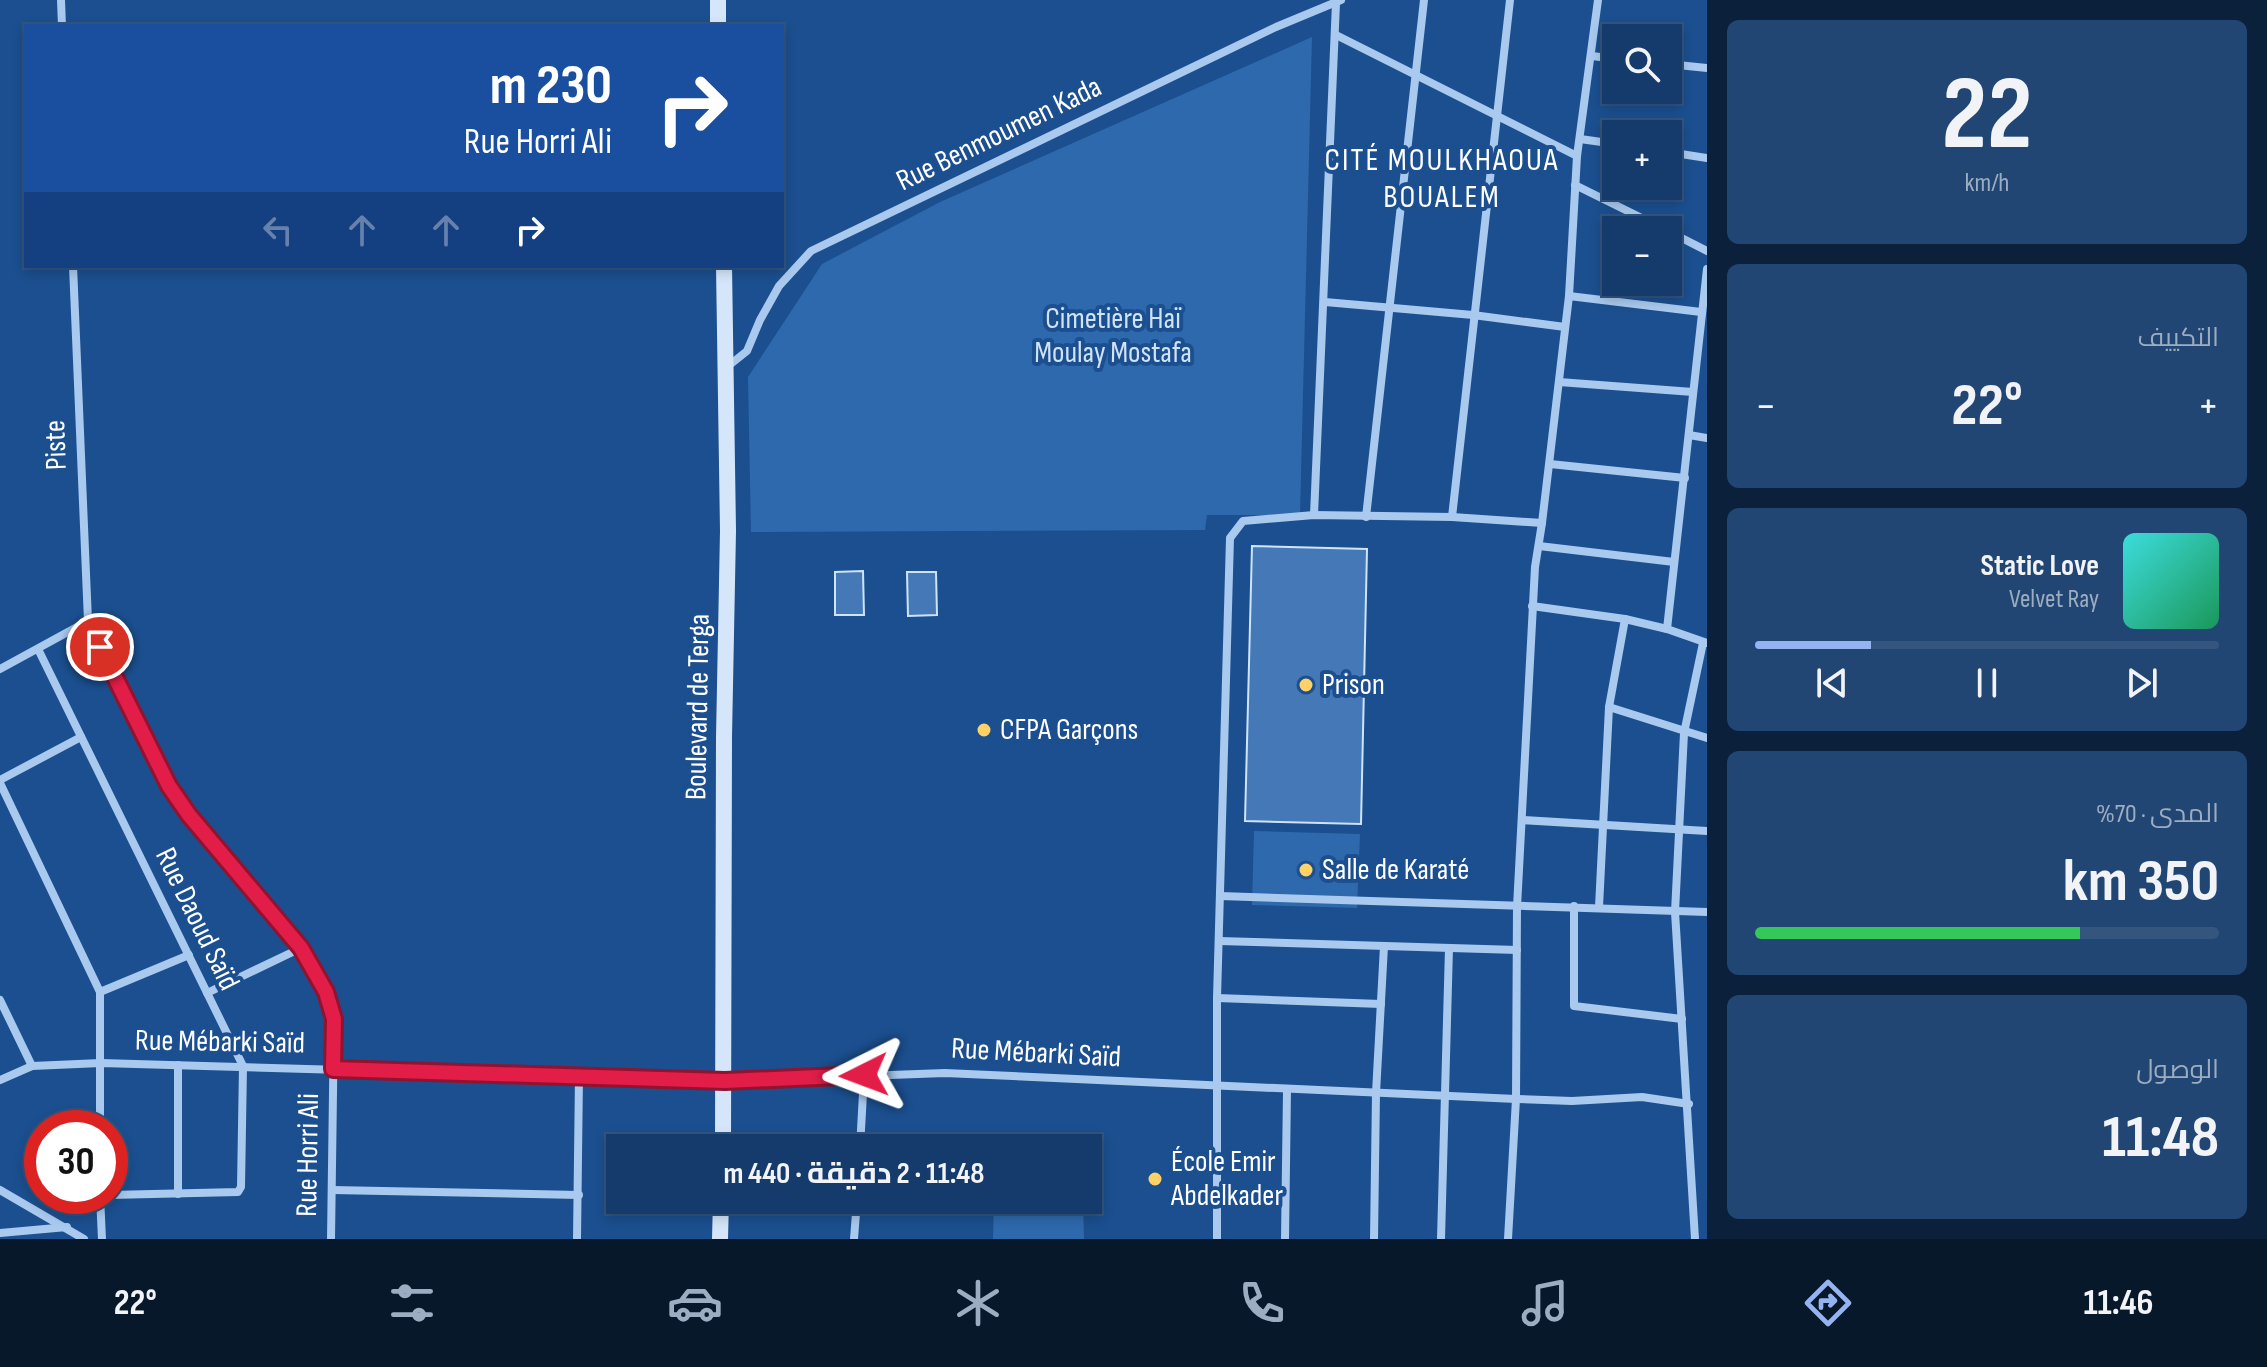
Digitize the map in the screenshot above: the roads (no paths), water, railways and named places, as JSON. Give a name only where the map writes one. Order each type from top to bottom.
[{"type":"main road","points":[[718,0],[718,24]]},
{"type":"main road","name":"Boulevard de Terga","points":[[723,1134],[724,737],[728,531],[724,268]]},
{"type":"main road","points":[[720,1239],[721,1214]]},
{"type":"street","points":[[61,0],[62,24]]},
{"type":"street","points":[[1366,517],[1424,0]]},
{"type":"street","points":[[1452,517],[1510,0]]},
{"type":"street","points":[[1508,1239],[1516,1099],[1517,907],[1532,606],[1569,296],[1577,156],[1598,0]]},
{"type":"street","points":[[1314,515],[1338,1]]},
{"type":"street","name":"Rue Benmoumen Kada","points":[[726,367],[747,351],[779,286],[811,251],[1276,27],[1338,1]]},
{"type":"street","points":[[1336,35],[1577,156]]},
{"type":"street","points":[[1592,56],[1602,57]]},
{"type":"street","points":[[1682,65],[1707,68]]},
{"type":"street","points":[[1580,139],[1602,142]]},
{"type":"street","points":[[1682,154],[1707,158]]},
{"type":"street","points":[[1575,185],[1637,216]]},
{"type":"street","points":[[1682,238],[1707,251]]},
{"type":"street","name":"Piste","points":[[73,268],[88,621]]},
{"type":"street","points":[[1667,629],[1707,269]]},
{"type":"street","points":[[1569,296],[1701,312]]},
{"type":"street","points":[[1325,302],[1473,315],[1565,327]]},
{"type":"street","points":[[1559,382],[1693,392]]},
{"type":"street","points":[[1689,435],[1707,438]]},
{"type":"street","points":[[1550,464],[1685,478]]},
{"type":"street","points":[[1217,1239],[1217,998],[1230,538],[1243,521],[1314,515],[1452,517],[1542,523]]},
{"type":"street","points":[[1539,546],[1674,562]]},
{"type":"street","points":[[1532,606],[1625,619],[1667,629],[1705,643],[1684,733],[1675,912],[1695,1239]]},
{"type":"street","points":[[1599,907],[1609,707],[1625,619]]},
{"type":"street","points":[[0,669],[88,621]]},
{"type":"street","name":"Rue Horri Ali","points":[[88,621],[169,786],[189,815],[301,948],[332,1006],[331,1239]]},
{"type":"street","name":"Rue Daoud Saïd","points":[[38,649],[243,1066],[240,1190],[235,1193],[128,1195]]},
{"type":"street","points":[[1609,707],[1707,738]]},
{"type":"street","points":[[81,737],[0,782],[100,992],[100,1110]]},
{"type":"street","points":[[1522,820],[1707,831]]},
{"type":"street","points":[[1220,896],[1707,912]]},
{"type":"street","points":[[1574,906],[1574,1006],[1682,1019]]},
{"type":"street","points":[[1219,941],[1517,950]]},
{"type":"street","points":[[1374,1239],[1376,1093],[1384,946]]},
{"type":"street","points":[[207,993],[301,948]]},
{"type":"street","points":[[1441,1239],[1449,948]]},
{"type":"street","points":[[100,992],[189,955]]},
{"type":"street","points":[[1217,998],[1381,1004]]},
{"type":"street","points":[[0,1000],[32,1066]]},
{"type":"street","name":"Rue Mébarki Saïd","points":[[0,1080],[32,1066],[101,1063],[725,1081],[945,1073],[1572,1101],[1642,1097],[1689,1104]]},
{"type":"street","points":[[178,1065],[178,1194]]},
{"type":"street","points":[[861,1134],[864,1075]]},
{"type":"street","points":[[577,1239],[579,1076]]},
{"type":"street","points":[[1285,1239],[1287,1090]]},
{"type":"street","points":[[0,1190],[84,1239]]},
{"type":"street","points":[[332,1190],[579,1195]]},
{"type":"street","points":[[101,1214],[102,1239]]},
{"type":"street","points":[[854,1239],[856,1214]]},
{"type":"street","points":[[0,1233],[67,1227]]},
{"type":"place","name":"Prison","points":[[1306,685]]},
{"type":"place","name":"CFPA Garçons","points":[[984,730]]},
{"type":"place","name":"Salle de Karaté","points":[[1306,870]]},
{"type":"place","name":"École Emir Abdelkader","points":[[1155,1179]]},
{"type":"district","name":"CITÉ MOULKHAOUA BOUALEM","points":[[1442,178]]},
{"type":"park label","name":"Cimetière Haï Moulay Mostafa","points":[[1113,336]]}]
